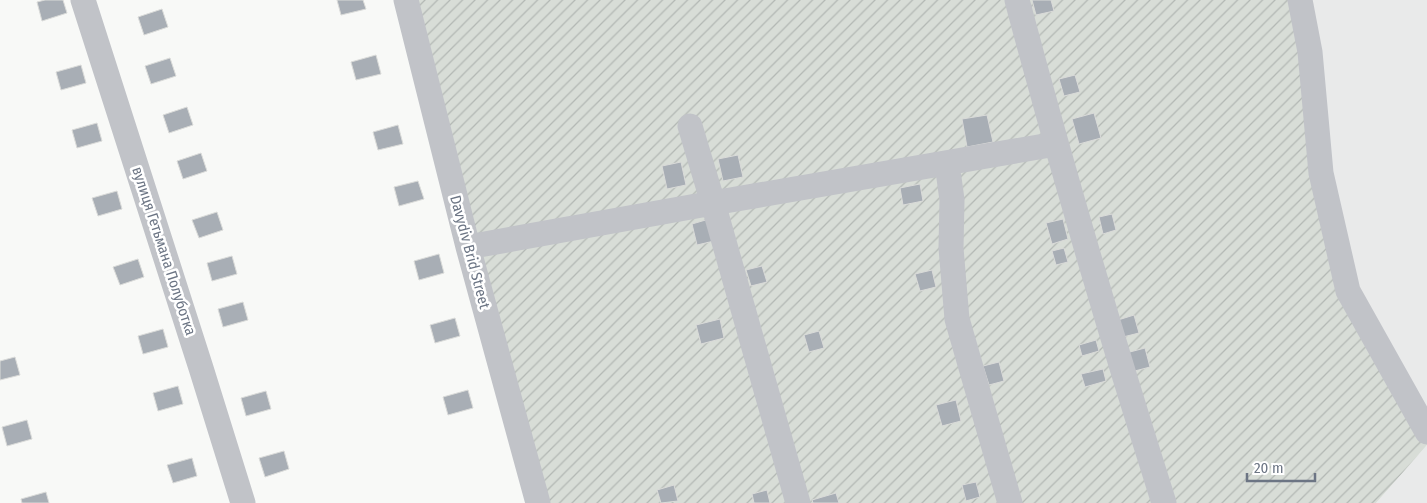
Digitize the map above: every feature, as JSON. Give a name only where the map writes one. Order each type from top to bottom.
[{"type":"street","name":"вулиця Гетьмана Полуботка","points":[[83,0],[243,503]]},
{"type":"street","name":"Davydiv Brid Street","points":[[406,0],[468,248],[538,503]]},
{"type":"street","points":[[1017,0],[1056,144],[1126,382],[1164,503]]},
{"type":"street","points":[[1300,0],[1310,52],[1321,173],[1348,291],[1427,432]]},
{"type":"street","points":[[690,126],[798,503]]},
{"type":"street","points":[[468,248],[713,203],[1056,144]]},
{"type":"street","points":[[947,163],[952,200],[951,248],[957,319],[1010,503]]},
{"type":"shaded area","points":[[406,0],[1300,0],[1348,291],[1427,432],[1427,445],[1376,503],[542,503]]},
{"type":"shaded area","points":[[1300,0],[1427,0],[1427,432],[1348,291]]},
{"type":"shaded area","points":[[1427,445],[1427,503],[1376,503]]},
{"type":"building","points":[[63,0],[67,13],[42,21],[37,2]]},
{"type":"building","points":[[337,0],[363,0],[366,9],[341,15]]},
{"type":"building","points":[[1032,0],[1051,0],[1054,11],[1036,15]]},
{"type":"building","points":[[162,9],[168,27],[144,35],[138,17]]},
{"type":"building","points":[[376,55],[381,74],[356,80],[351,62]]},
{"type":"building","points":[[170,58],[176,76],[151,84],[145,66]]},
{"type":"building","points":[[81,65],[86,83],[61,90],[56,72]]},
{"type":"building","points":[[1075,75],[1080,92],[1064,96],[1059,79]]},
{"type":"building","points":[[187,107],[193,125],[169,133],[163,115]]},
{"type":"building","points":[[1094,113],[1101,138],[1079,144],[1072,119]]},
{"type":"building","points":[[987,115],[993,142],[967,147],[962,119]]},
{"type":"building","points":[[97,123],[102,141],[77,148],[72,130]]},
{"type":"building","points":[[398,125],[403,144],[378,150],[373,132]]},
{"type":"building","points":[[201,153],[207,171],[183,179],[177,161]]},
{"type":"building","points":[[738,155],[743,177],[723,181],[718,159]]},
{"type":"building","points":[[681,162],[686,185],[667,189],[662,166]]},
{"type":"building","points":[[418,181],[424,199],[399,206],[394,187]]},
{"type":"building","points":[[920,184],[923,201],[903,205],[900,188]]},
{"type":"building","points":[[117,191],[122,209],[98,216],[92,198]]},
{"type":"building","points":[[217,212],[223,230],[199,238],[192,220]]},
{"type":"building","points":[[1112,214],[1116,230],[1103,234],[1099,217]]},
{"type":"building","points":[[709,219],[714,241],[697,245],[692,224]]},
{"type":"building","points":[[1063,219],[1068,239],[1052,244],[1046,223]]},
{"type":"building","points":[[1064,248],[1068,262],[1056,265],[1052,251]]},
{"type":"building","points":[[439,254],[444,273],[419,280],[414,261]]},
{"type":"building","points":[[232,256],[237,274],[212,281],[207,263]]},
{"type":"building","points":[[138,259],[144,277],[120,285],[113,267]]},
{"type":"building","points":[[762,266],[767,282],[751,286],[746,270]]},
{"type":"building","points":[[932,270],[936,287],[920,291],[915,274]]},
{"type":"building","points":[[243,302],[248,320],[223,327],[218,309]]},
{"type":"building","points":[[1134,315],[1139,333],[1123,337],[1118,320]]},
{"type":"building","points":[[455,318],[460,336],[435,343],[430,325]]},
{"type":"building","points":[[720,319],[724,338],[701,344],[696,325]]},
{"type":"building","points":[[163,329],[168,347],[143,354],[138,336]]},
{"type":"building","points":[[819,331],[824,348],[809,352],[804,335]]},
{"type":"building","points":[[1096,340],[1099,351],[1082,356],[1079,345]]},
{"type":"building","points":[[1145,348],[1150,367],[1131,372],[1126,353]]},
{"type":"building","points":[[15,357],[20,375],[0,380],[0,361]]},
{"type":"building","points":[[999,362],[1004,381],[989,385],[983,366]]},
{"type":"building","points":[[1103,369],[1106,381],[1085,387],[1081,374]]},
{"type":"building","points":[[178,386],[183,404],[158,411],[153,393]]},
{"type":"building","points":[[468,390],[473,408],[448,415],[443,397]]},
{"type":"building","points":[[266,391],[271,409],[246,416],[241,398]]},
{"type":"building","points":[[956,400],[961,421],[942,426],[936,405]]},
{"type":"building","points":[[27,420],[32,439],[7,446],[2,427]]},
{"type":"building","points":[[284,451],[289,469],[265,477],[259,458]]},
{"type":"building","points":[[192,458],[197,476],[173,483],[167,465]]},
{"type":"building","points":[[976,482],[980,497],[966,501],[962,485]]},
{"type":"building","points":[[674,485],[678,501],[661,503],[657,490]]},
{"type":"building","points":[[767,490],[770,503],[754,503],[752,494]]},
{"type":"building","points":[[46,492],[49,503],[22,503],[21,499]]},
{"type":"building","points":[[836,493],[839,503],[813,503],[812,500]]}]
